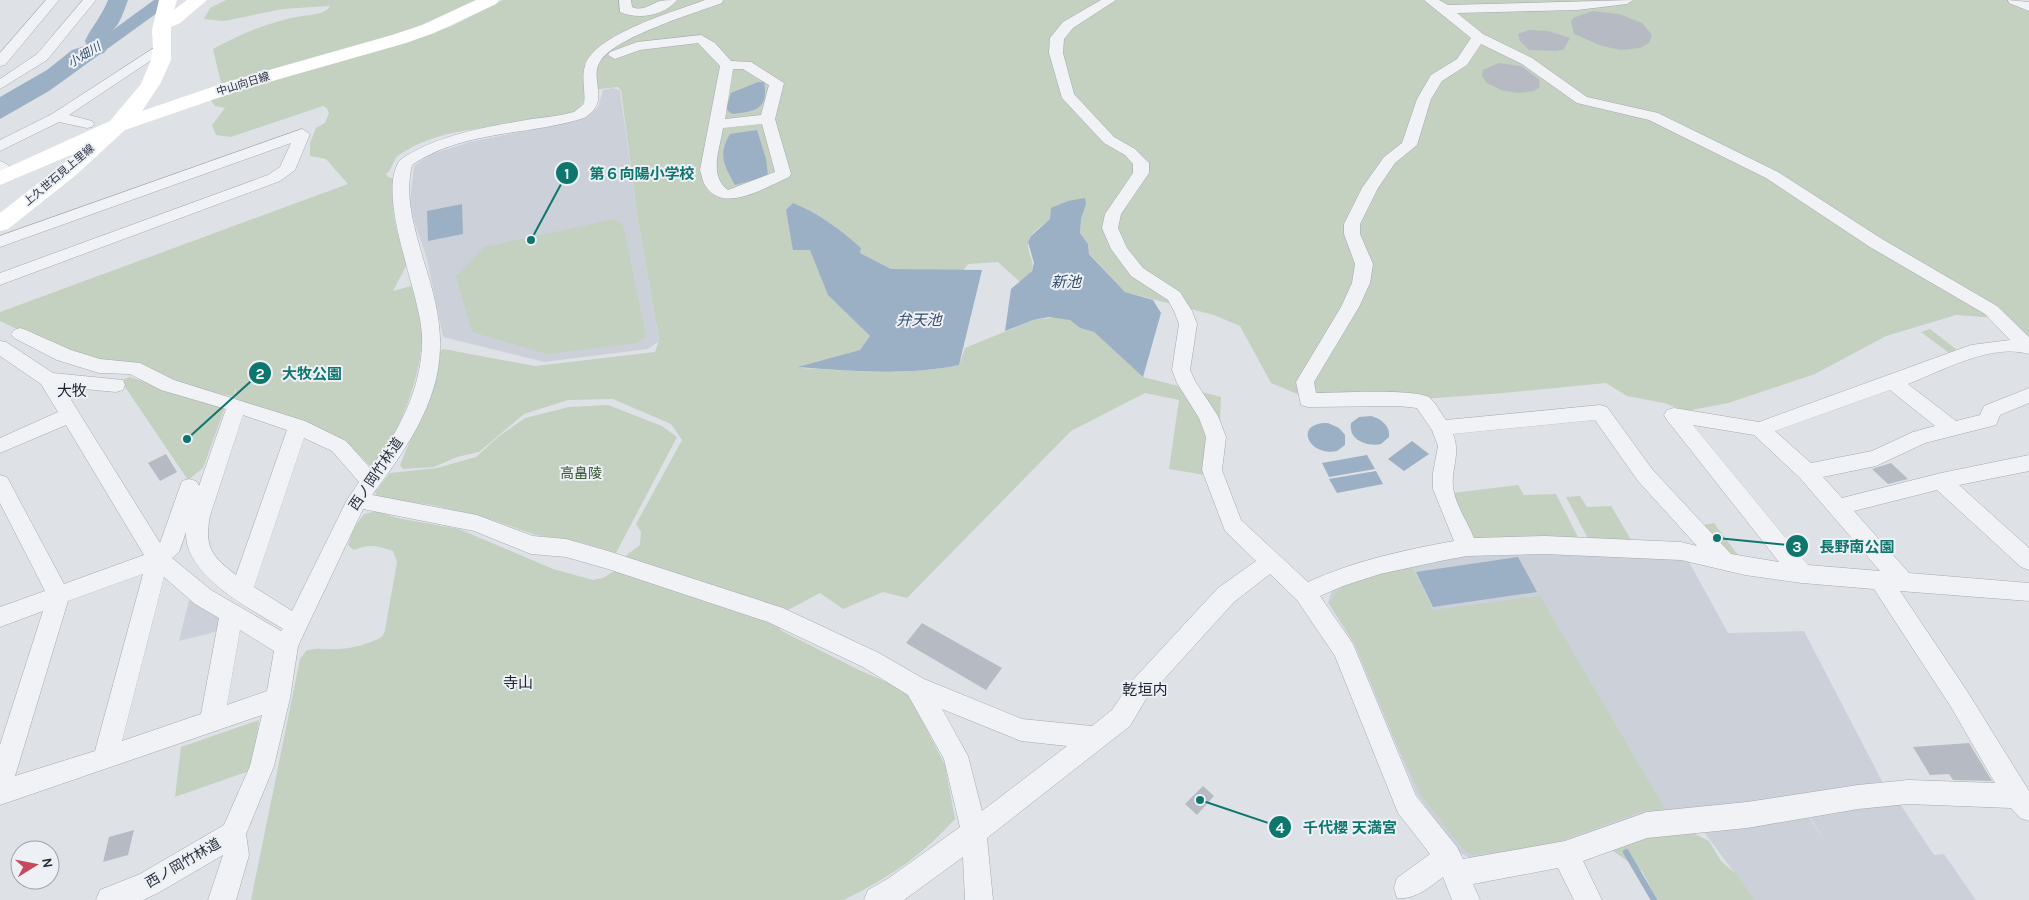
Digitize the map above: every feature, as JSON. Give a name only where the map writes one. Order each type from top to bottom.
[{"type":"main road","points":[[117,126],[130,113],[150,83],[161,61],[164,46],[162,24],[168,0]]},
{"type":"main road","points":[[162,24],[174,19],[198,0]]},
{"type":"main road","name":"中山向日線","points":[[3,173],[117,126],[242,83],[399,40],[428,29],[490,0]]},
{"type":"main road","name":"上久世石見上里線","points":[[0,224],[117,126]]},
{"type":"street","points":[[1,60],[53,0]]},
{"type":"street","points":[[0,84],[42,57],[90,0]]},
{"type":"street","points":[[625,0],[625,9],[639,13],[652,11],[671,0]]},
{"type":"street","points":[[589,74],[595,58],[620,40],[658,22],[717,0]]},
{"type":"street","points":[[1110,0],[1068,25],[1057,38],[1056,53],[1067,95],[1109,140],[1139,159],[1141,173],[1113,214],[1110,228],[1112,237],[1137,272],[1174,296],[1183,311],[1188,324],[1181,370],[1186,383],[1208,416],[1216,437],[1212,470],[1232,525],[1305,593],[1345,650],[1407,804],[1452,865],[1466,900]]},
{"type":"street","points":[[1430,0],[1445,9],[1478,37],[1528,60],[1582,100],[1610,108],[1653,116],[1772,175],[1876,243],[1991,310],[2027,346]]},
{"type":"street","points":[[1445,9],[1575,7],[1627,0]]},
{"type":"street","points":[[2014,0],[2029,7]]},
{"type":"street","points":[[1467,547],[1443,489],[1443,473],[1448,446],[1441,428],[1423,402],[1400,399],[1308,400],[1305,382],[1350,307],[1361,283],[1364,264],[1352,234],[1352,224],[1370,188],[1389,160],[1409,145],[1424,99],[1436,78],[1462,62],[1478,37]]},
{"type":"street","points":[[589,74],[617,54],[637,46],[701,39],[727,65]]},
{"type":"street","points":[[0,146],[57,117],[164,46]]},
{"type":"street","points":[[746,64],[777,83],[768,112],[768,119],[783,174],[740,192],[725,195],[713,186],[708,170],[711,145],[718,124],[727,65],[746,64]]},
{"type":"street","name":"西ノ岡竹林道","points":[[110,900],[150,884],[233,834],[262,766],[278,698],[286,646],[356,500],[369,480],[384,465],[398,444],[416,407],[429,364],[432,335],[416,261],[403,223],[400,184],[405,163],[428,150],[475,136],[579,115],[591,106],[593,96],[589,74]]},
{"type":"street","points":[[57,117],[87,124]]},
{"type":"street","points":[[718,124],[768,119]]},
{"type":"street","points":[[0,242],[302,134],[287,170],[274,178],[0,279]]},
{"type":"street","points":[[112,202],[126,232]]},
{"type":"street","points":[[20,334],[64,355],[99,366],[133,368],[168,385],[237,405],[298,426],[339,446],[369,480]]},
{"type":"street","points":[[1802,574],[1674,414],[1760,429],[1978,350],[2027,346]]},
{"type":"street","points":[[0,347],[39,371],[48,379],[158,559],[203,597],[286,646]]},
{"type":"street","points":[[48,379],[116,385]]},
{"type":"street","points":[[1893,382],[1951,428]]},
{"type":"street","points":[[1807,472],[1876,458],[1920,437],[1988,420],[1991,410],[2029,395]]},
{"type":"street","points":[[237,405],[204,500],[196,535],[198,549],[212,570],[296,625]]},
{"type":"street","points":[[1441,428],[1600,412],[1645,475],[1724,561]]},
{"type":"street","points":[[0,446],[69,415]]},
{"type":"street","points":[[242,590],[298,426]]},
{"type":"street","points":[[1760,429],[1807,472],[1838,507],[1891,581],[1959,699],[2023,802]]},
{"type":"street","points":[[1838,507],[1941,481],[2029,463]]},
{"type":"street","points":[[1941,481],[2029,561]]},
{"type":"street","points":[[0,483],[59,595],[0,784]]},
{"type":"street","points":[[0,617],[158,559],[171,546],[189,487]]},
{"type":"street","points":[[356,500],[478,523],[531,545],[566,548],[608,560],[775,615],[871,660],[916,688],[1021,730],[1096,738]]},
{"type":"street","points":[[1305,593],[1336,578],[1380,565],[1467,547],[1545,545],[1681,552],[1802,574],[2029,592]]},
{"type":"street","points":[[105,759],[158,559]]},
{"type":"street","points":[[878,900],[900,888],[1121,718],[1138,690],[1226,595],[1272,562]]},
{"type":"street","points":[[212,720],[231,614]]},
{"type":"street","points":[[916,688],[956,756],[974,832],[980,900]]},
{"type":"street","points":[[0,793],[105,759],[278,698]]},
{"type":"street","points":[[1408,888],[1452,865],[1565,854],[1646,825],[1747,815],[1858,797],[1931,791],[2023,802]]},
{"type":"street","points":[[222,900],[236,855],[233,834]]},
{"type":"street","points":[[1565,854],[1588,900]]},
{"type":"shaded area","points":[[612,88],[620,90],[637,214],[659,341],[648,349],[544,362],[443,337],[427,259],[414,221],[410,201],[414,166],[429,155],[470,142],[575,121],[585,117],[598,107],[603,90]]},
{"type":"shaded area","points":[[1485,552],[1687,558],[1728,633],[1804,631],[1884,785],[1548,850],[1472,859],[1460,853],[1417,795],[1354,644],[1328,603],[1331,592],[1339,584],[1352,577]]},
{"type":"shaded area","points":[[189,600],[221,617],[219,631],[179,641]]},
{"type":"shaded area","points":[[1900,804],[1934,855],[1944,854],[1976,900],[1755,900],[1703,831],[1808,815],[1826,844],[1809,815]]},
{"type":"green space","points":[[226,0],[479,0],[397,37],[228,84],[221,83],[213,49],[256,29],[290,18],[318,14],[330,6],[282,9],[224,21],[204,19],[210,8]]},
{"type":"green space","points":[[503,0],[2014,0],[2029,8],[2029,344],[1997,318],[1956,315],[1886,336],[1815,374],[1728,403],[1686,411],[1664,403],[1627,396],[1606,383],[1504,393],[1326,406],[1271,383],[1240,326],[1214,315],[1125,292],[1089,253],[1088,244],[1080,233],[1081,219],[1086,204],[1071,201],[1051,209],[1050,219],[1029,239],[1028,245],[1033,266],[1032,271],[1020,282],[998,262],[968,264],[963,271],[891,269],[860,253],[861,248],[837,228],[793,203],[828,295],[870,336],[860,350],[801,368],[900,372],[959,365],[965,348],[1033,320],[1058,317],[1070,320],[1080,328],[1094,332],[1143,377],[1221,397],[1217,477],[1169,469],[1179,400],[1145,393],[1071,431],[907,598],[883,592],[843,609],[820,593],[788,610],[780,630],[859,670],[907,691],[945,765],[955,819],[929,845],[904,865],[844,900],[251,900],[300,659],[306,651],[310,650],[343,649],[366,644],[382,637],[385,630],[397,562],[393,551],[374,546],[365,546],[354,550],[348,545],[353,529],[364,514],[377,511],[397,518],[459,529],[553,569],[593,580],[603,578],[616,570],[628,554],[640,545],[641,532],[636,524],[682,440],[671,424],[613,399],[568,400],[524,414],[479,452],[457,457],[434,467],[403,469],[400,465],[430,394],[440,352],[443,349],[535,366],[655,352],[659,340],[637,214],[621,90],[618,87],[591,90],[580,107],[574,112],[553,118],[461,131],[439,136],[418,144],[395,159],[386,174],[388,177],[395,179],[393,212],[397,233],[407,264],[393,291],[411,286],[421,319],[422,346],[414,382],[401,420],[375,466],[370,466],[348,444],[235,398],[236,386],[234,395],[231,396],[113,365],[56,345],[0,321],[0,312],[348,184],[326,159],[310,156],[310,143],[316,128],[325,123],[329,113],[327,108],[323,106],[231,137],[216,135],[212,125],[225,108],[215,106],[210,99],[416,39],[452,26]]},
{"type":"green space","points":[[615,219],[623,225],[646,336],[637,343],[547,354],[472,332],[456,276],[484,247]]},
{"type":"green space","points":[[1930,329],[1957,350],[1949,353],[1921,332]]},
{"type":"green space","points":[[129,377],[221,404],[224,410],[203,468],[188,480],[121,381]]},
{"type":"green space","name":"高畠陵","points":[[608,405],[662,426],[677,437],[616,553],[580,542],[536,535],[487,518],[432,505],[377,498],[375,492],[390,473],[437,468],[476,457],[498,437],[525,418],[569,407]]},
{"type":"green space","points":[[1518,485],[1524,495],[1556,494],[1579,539],[1488,540],[1475,538],[1470,534],[1453,493]]},
{"type":"green space","points":[[1580,496],[1587,507],[1611,506],[1633,543],[1589,540],[1566,497]]},
{"type":"green space","points":[[1714,523],[1740,558],[1721,551],[1697,526]]},
{"type":"green space","points":[[1412,567],[1433,610],[1540,596],[1665,809],[1640,812],[1544,847],[1471,855],[1462,848],[1421,795],[1395,741],[1355,644],[1330,604],[1335,594],[1353,580],[1377,573]]},
{"type":"green space","points":[[259,720],[252,770],[175,797],[181,747]]},
{"type":"green space","points":[[1681,827],[1709,841],[1721,861],[1736,874],[1755,900],[1657,900],[1642,871],[1610,849]]},
{"type":"water","name":"小畑川","points":[[154,0],[175,0],[49,91],[0,119],[0,97],[47,70],[72,50],[95,43]]},
{"type":"water","points":[[758,82],[764,82],[765,91],[762,104],[759,107],[747,112],[732,114],[726,109],[731,93]]},
{"type":"water","points":[[757,130],[766,159],[768,176],[735,185],[724,161],[723,155],[726,142],[730,134]]},
{"type":"water","name":"新池","points":[[1085,198],[1086,204],[1081,219],[1080,233],[1088,244],[1089,254],[1125,292],[1153,300],[1161,313],[1143,377],[1094,332],[1080,328],[1070,320],[1049,317],[1033,320],[1005,331],[1011,289],[1032,271],[1034,263],[1028,242],[1031,236],[1050,219],[1051,208],[1068,201]]},
{"type":"water","name":"弁天池","points":[[793,203],[837,228],[861,248],[860,253],[891,269],[982,270],[959,365],[899,372],[798,367],[860,350],[870,336],[828,295],[810,250],[793,250],[786,210]]},
{"type":"water","points":[[462,204],[463,234],[428,241],[427,211]]},
{"type":"water","points":[[1371,416],[1381,421],[1388,429],[1389,437],[1381,444],[1365,443],[1355,438],[1352,434],[1351,423],[1359,417]]},
{"type":"water","points":[[1328,423],[1339,428],[1345,435],[1345,445],[1337,451],[1318,449],[1308,439],[1308,433],[1311,428],[1317,424]]},
{"type":"water","points":[[1412,441],[1429,454],[1404,471],[1388,459]]},
{"type":"water","points":[[1367,455],[1375,469],[1329,477],[1322,463]]},
{"type":"water","points":[[1376,471],[1383,484],[1337,493],[1329,479]]},
{"type":"water","points":[[1518,557],[1537,592],[1433,607],[1416,572]]},
{"type":"building","points":[[1592,11],[1619,14],[1642,23],[1652,35],[1649,43],[1640,48],[1621,50],[1602,46],[1574,34],[1571,22],[1573,18]]},
{"type":"building","points":[[1529,30],[1548,31],[1570,38],[1564,49],[1557,51],[1529,50],[1520,41],[1518,34]]},
{"type":"building","points":[[1499,63],[1521,66],[1539,79],[1540,87],[1534,91],[1518,93],[1501,90],[1487,83],[1482,76],[1483,70]]},
{"type":"building","points":[[166,454],[177,472],[160,481],[148,463]]},
{"type":"building","points":[[1891,463],[1908,479],[1888,484],[1872,469]]},
{"type":"building","points":[[922,623],[1002,668],[986,690],[906,643]]},
{"type":"building","points":[[1969,743],[1992,781],[1953,780],[1949,774],[1930,775],[1913,747]]},
{"type":"building","points":[[1203,786],[1214,796],[1197,815],[1185,804]]},
{"type":"building","points":[[134,830],[128,855],[103,862],[109,837]]},
{"type":"waterway","name":"小畑川","points":[[97,49],[95,41],[101,28],[109,22],[118,0]]},
{"type":"waterway","points":[[1626,852],[1654,900]]},
{"type":"place","name":"第６向陽小学校","points":[[531,240]]},
{"type":"place","name":"大牧公園","points":[[187,439]]},
{"type":"place","name":"長野南公園","points":[[1717,538]]},
{"type":"place","name":"千代櫻 天満宮","points":[[1200,800]]},
{"type":"district","name":"大牧","points":[[72,391]]},
{"type":"district","name":"寺山","points":[[518,683]]},
{"type":"district","name":"乾垣内","points":[[1145,690]]}]
